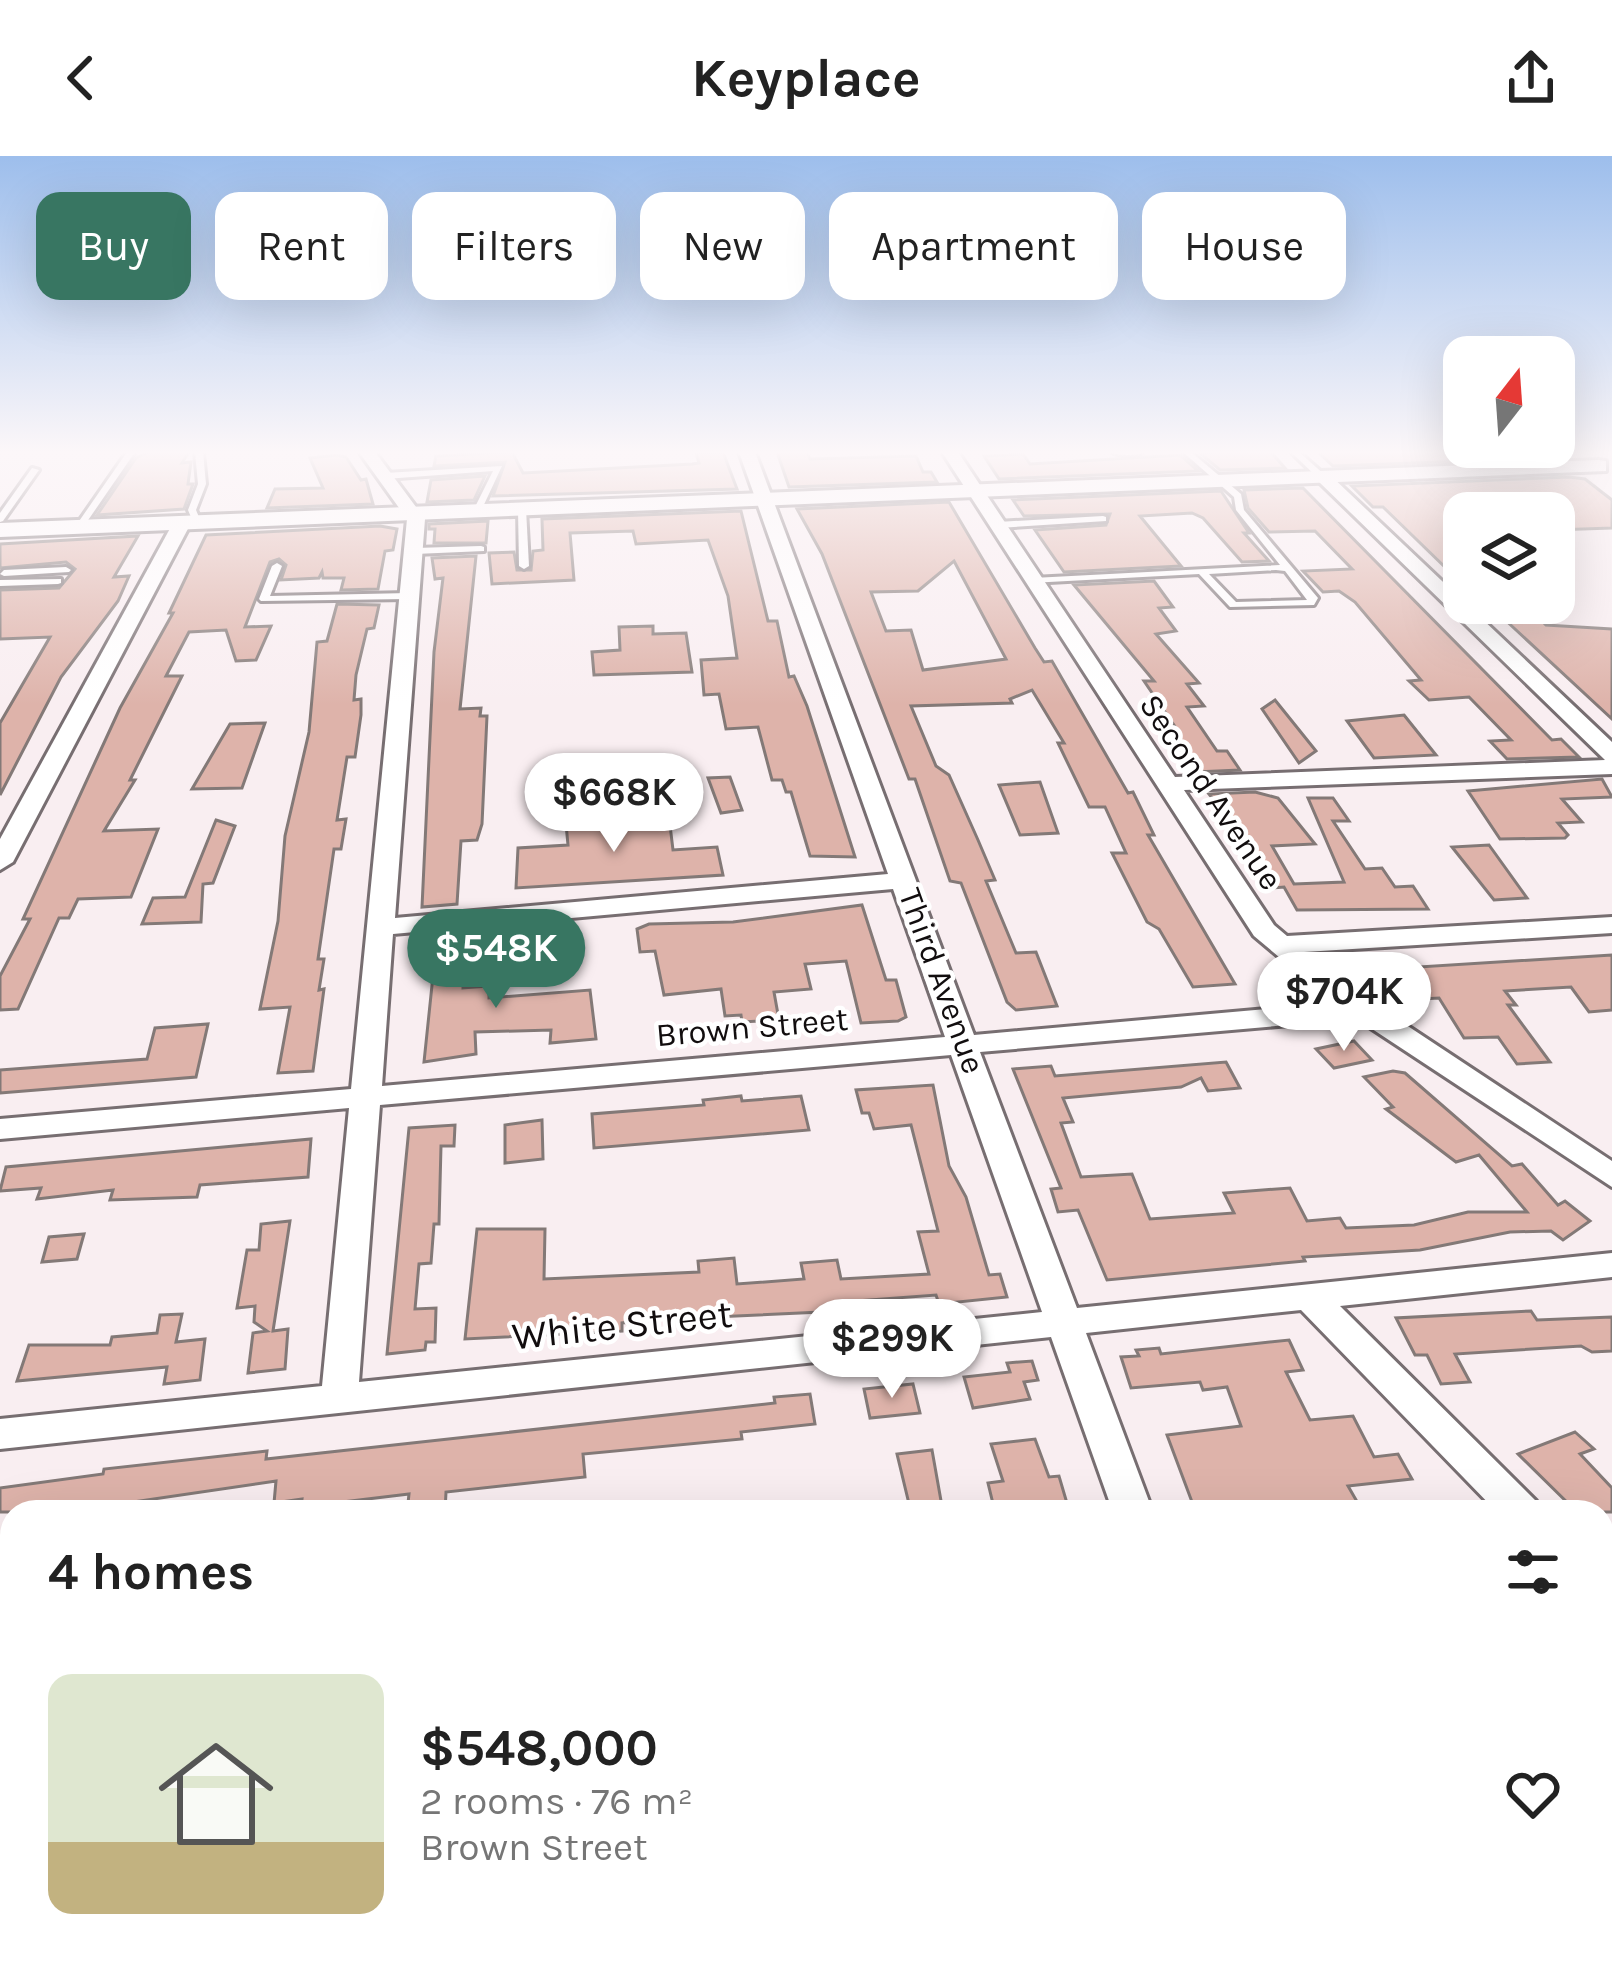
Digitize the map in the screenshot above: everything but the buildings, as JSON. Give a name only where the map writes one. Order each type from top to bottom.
[{"type":"street","points":[[0,862],[181,537]]},
{"type":"street","points":[[339,1401],[414,537]]},
{"type":"street","name":"Third Avenue","points":[[779,537],[1129,1500]]},
{"type":"street","name":"Second Avenue","points":[[1005,537],[1166,784],[1278,945],[1316,978],[1612,1176]]},
{"type":"street","points":[[1384,537],[1612,755]]},
{"type":"street","points":[[1166,784],[1612,767]]},
{"type":"street","points":[[381,927],[905,880]]},
{"type":"street","points":[[1278,945],[1612,925]]},
{"type":"street","name":"Brown Street","points":[[0,1129],[1367,1010]]},
{"type":"street","name":"White Street","points":[[0,1434],[1612,1265]]},
{"type":"street","points":[[1308,1296],[1510,1500]]},
{"type":"lane","points":[[523,537],[524,566]]},
{"type":"lane","points":[[1202,572],[1232,605],[1311,603],[1313,598],[1264,537]]},
{"type":"lane","points":[[415,551],[481,549]]},
{"type":"lane","points":[[277,566],[264,599],[409,596]]},
{"type":"lane","points":[[1033,581],[1288,568]]},
{"type":"lane","points":[[2,578],[66,570]]},
{"type":"lane","points":[[2,578],[58,581]]},
{"type":"lane","points":[[302,598],[307,581]]}]
